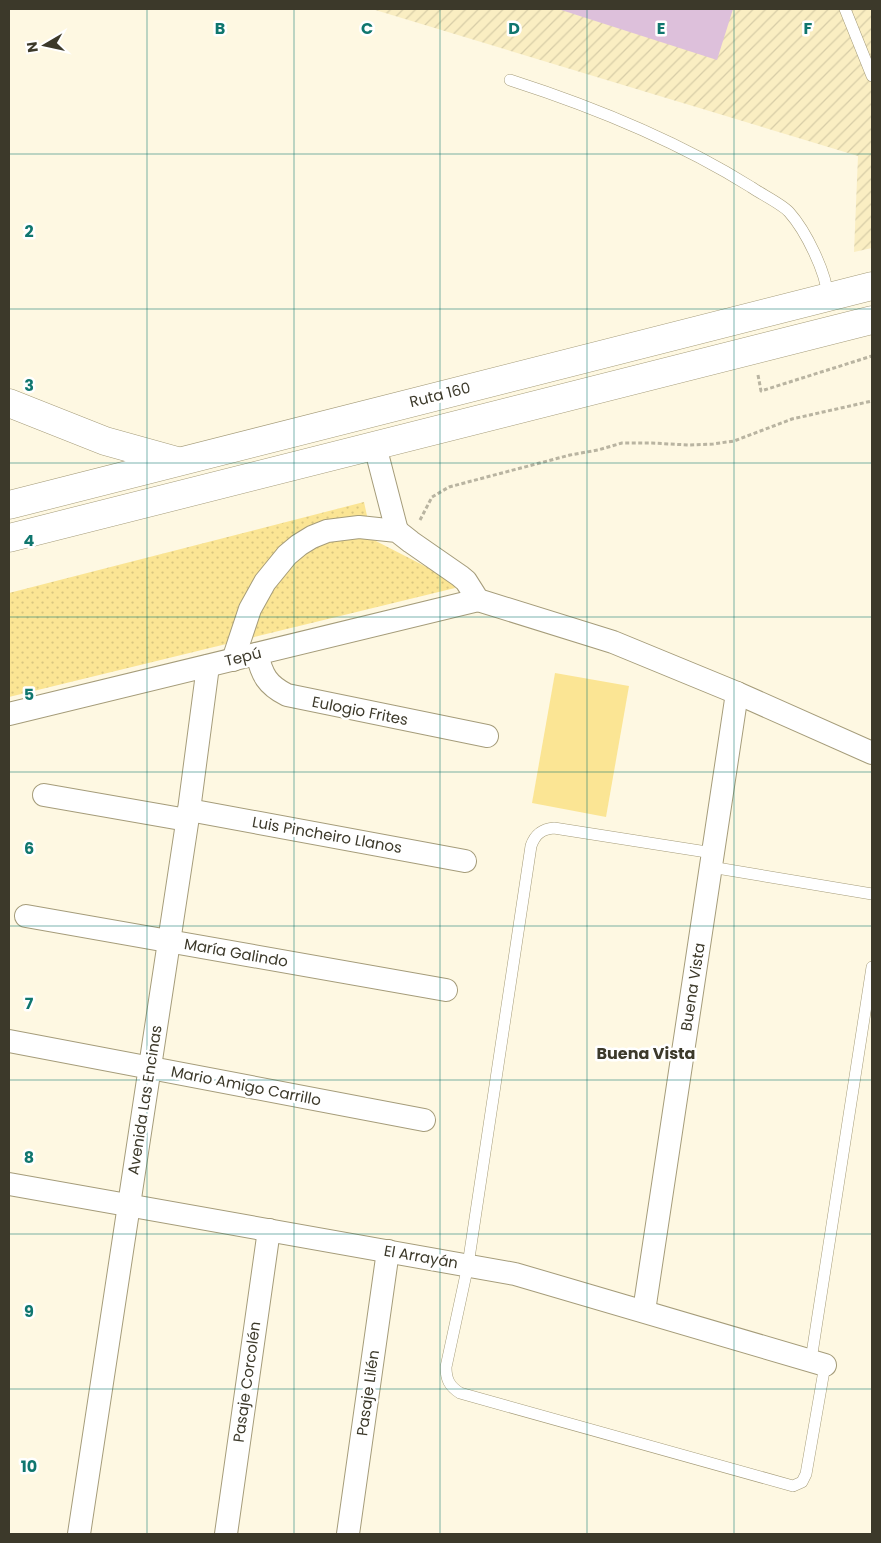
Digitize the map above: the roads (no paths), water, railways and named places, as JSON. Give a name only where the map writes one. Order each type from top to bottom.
[{"type":"highway","name":"Ruta 160","points":[[9,505],[872,286]]},
{"type":"highway","points":[[9,538],[872,320]]},
{"type":"highway","points":[[9,403],[105,441],[178,461]]},
{"type":"street","points":[[375,446],[397,531]]},
{"type":"street","points":[[233,660],[243,628],[257,595],[274,570],[299,545],[327,531],[359,527],[397,531],[466,581],[478,600],[613,642],[872,752]]},
{"type":"street","name":"Tepú","points":[[9,714],[478,600]]},
{"type":"street","name":"Eulogio Frites","points":[[257,654],[260,669],[265,678],[277,690],[287,695],[487,736]]},
{"type":"street","name":"Avenida Las Encinas","points":[[80,1534],[188,815],[208,666]]},
{"type":"street","name":"Buena Vista","points":[[644,1311],[736,693]]},
{"type":"street","name":"Luis Pincheiro Llanos","points":[[44,795],[188,815],[465,861]]},
{"type":"street","name":"María Galindo","points":[[26,916],[446,990]]},
{"type":"street","name":"Mario Amigo Carrillo","points":[[9,1041],[424,1120]]},
{"type":"street","name":"El Arrayán","points":[[9,1184],[515,1274],[818,1362]]},
{"type":"street","name":"Pasaje Corcolén","points":[[226,1534],[269,1230]]},
{"type":"street","name":"Pasaje Lilén","points":[[348,1534],[388,1251]]},
{"type":"lane","points":[[846,9],[872,76]]},
{"type":"lane","points":[[510,80],[589,107],[651,133],[743,182],[788,211],[802,231],[818,261],[828,297]]},
{"type":"lane","points":[[872,894],[554,828],[547,828],[541,831],[533,840],[530,846],[468,1265],[446,1367],[446,1376],[454,1389],[466,1395],[788,1486],[798,1485],[805,1478],[818,1362],[872,967]]},
{"type":"district","name":"Buena Vista","points":[[646,1053]]}]
